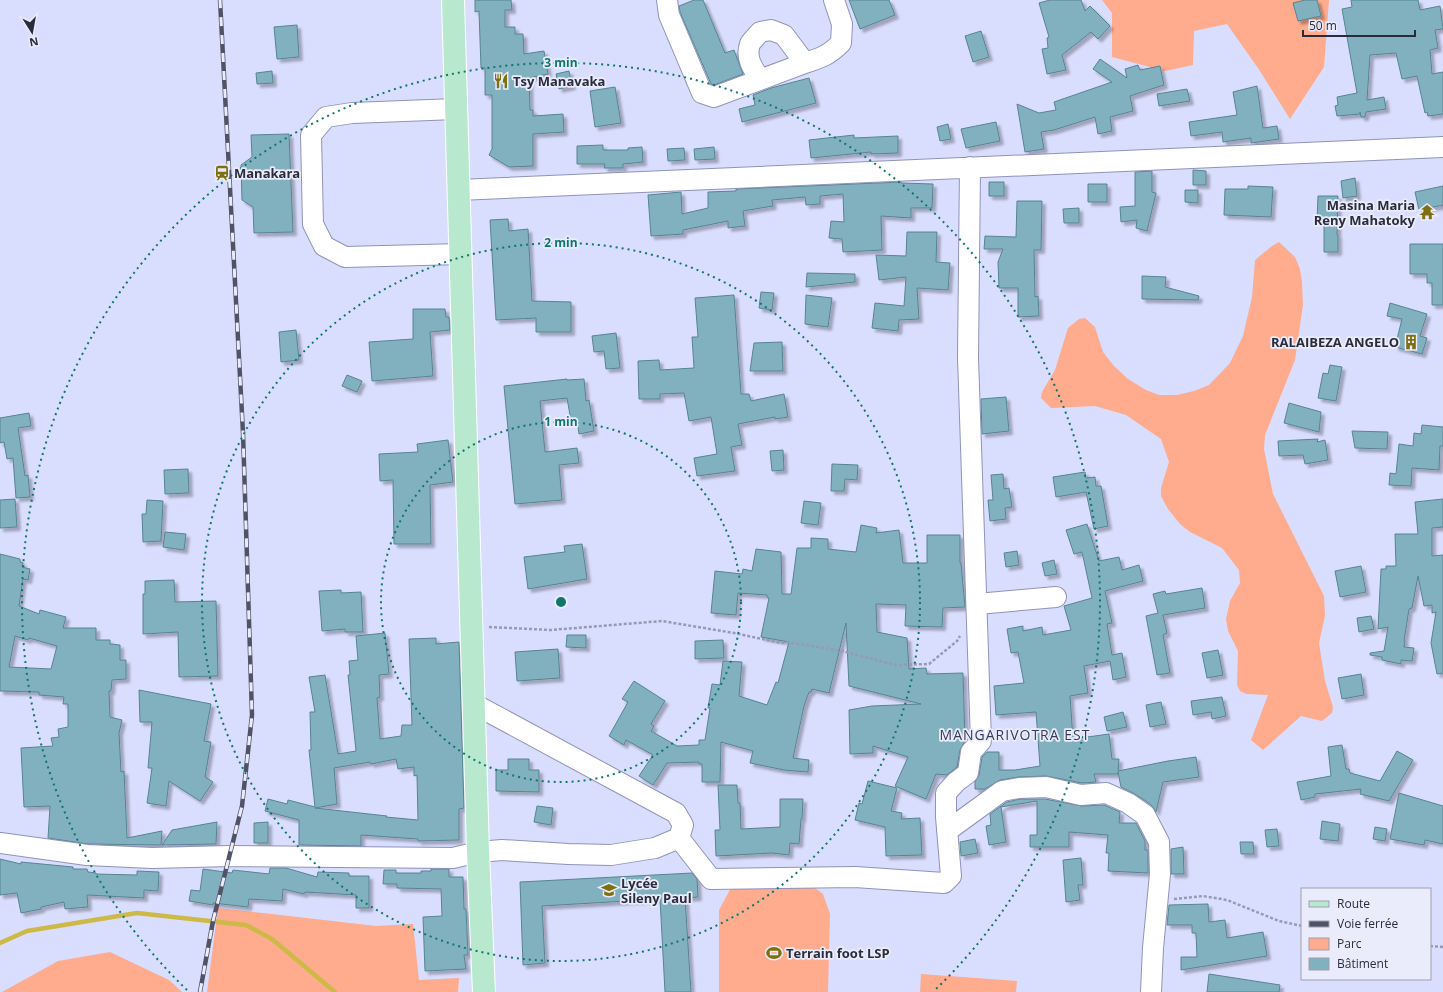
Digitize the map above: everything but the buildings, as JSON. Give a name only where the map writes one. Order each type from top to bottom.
[{"type":"main road","points":[[453,0],[478,852],[484,992]]},
{"type":"street","points":[[667,0],[669,15],[702,93],[714,97],[748,85],[760,79],[819,59],[831,53],[841,43],[842,24],[834,0]]},
{"type":"street","points":[[760,79],[752,68],[748,57],[750,44],[760,32],[771,30],[784,35],[805,63]]},
{"type":"street","points":[[456,109],[352,113],[326,117],[311,135],[313,224],[324,246],[345,257],[461,254]]},
{"type":"street","points":[[459,190],[1443,146]]},
{"type":"street","points":[[679,838],[712,879],[855,877],[944,883],[951,876],[947,831],[946,793],[956,782],[968,773],[971,752],[981,741],[968,358],[970,167]]},
{"type":"street","points":[[977,604],[1056,597]]},
{"type":"street","points":[[474,704],[676,813],[683,825],[679,838]]},
{"type":"street","points":[[947,831],[1002,791],[1019,788],[1046,787],[1081,795],[1106,793],[1128,803],[1145,815],[1159,842],[1160,874],[1151,992]]},
{"type":"street","points":[[0,843],[87,855],[152,858],[238,856],[453,858],[478,852],[502,850],[611,855],[655,848],[679,838]]},
{"type":"path","points":[[472,626],[551,630],[662,621],[734,633],[780,643],[787,642],[842,651],[896,665],[929,664],[957,641],[960,635]]},
{"type":"path","points":[[1157,902],[1203,896],[1227,900],[1279,922],[1301,926]]},
{"type":"path","points":[[1431,946],[1443,947]]},
{"type":"green space","points":[[1102,0],[1329,0],[1324,67],[1290,119],[1260,71],[1227,24],[1194,31],[1193,65],[1165,71],[1112,57],[1112,13]]},
{"type":"green space","points":[[1279,242],[1295,257],[1300,269],[1303,305],[1295,360],[1265,435],[1264,449],[1273,494],[1324,596],[1325,616],[1319,643],[1325,681],[1333,707],[1332,713],[1322,721],[1301,716],[1263,750],[1251,740],[1268,695],[1246,694],[1240,691],[1237,685],[1238,651],[1228,631],[1226,619],[1230,601],[1240,583],[1239,570],[1222,548],[1190,532],[1180,524],[1168,509],[1161,496],[1161,488],[1169,462],[1161,439],[1126,415],[1095,406],[1051,408],[1041,398],[1042,392],[1055,370],[1068,328],[1079,319],[1085,318],[1095,327],[1103,352],[1114,366],[1128,379],[1146,390],[1159,395],[1177,395],[1194,391],[1209,385],[1230,363],[1243,336],[1252,297],[1255,260]]},
{"type":"green space","name":"Terrain foot LSP","points":[[802,878],[823,894],[830,914],[828,992],[719,992],[719,910],[733,884]]},
{"type":"green space","points":[[218,908],[376,926],[413,924],[419,980],[459,978],[458,992],[207,992]]},
{"type":"green space","points":[[110,952],[169,980],[182,992],[2,992],[58,961]]},
{"type":"green space","points":[[921,974],[1017,981],[1016,992],[920,992]]},
{"type":"waterway","points":[[0,943],[27,931],[137,913],[246,925],[272,939],[335,992]]},
{"type":"railway","points":[[200,992],[213,921],[242,806],[252,715],[243,433],[220,0]]},
{"type":"place","name":"Tsy Manavaka","points":[[501,81]]},
{"type":"place","name":"Manakara","points":[[222,173]]},
{"type":"place","name":"Masina Maria Reny Mahatoky","points":[[1427,212]]},
{"type":"place","name":"RALAIBEZA ANGELO","points":[[1411,342]]},
{"type":"place","name":"Lycée Sileny Paul","points":[[609,890]]},
{"type":"place","name":"Terrain foot LSP","points":[[774,953]]},
{"type":"district","name":"MANGARIVOTRA EST","points":[[1015,735]]}]
